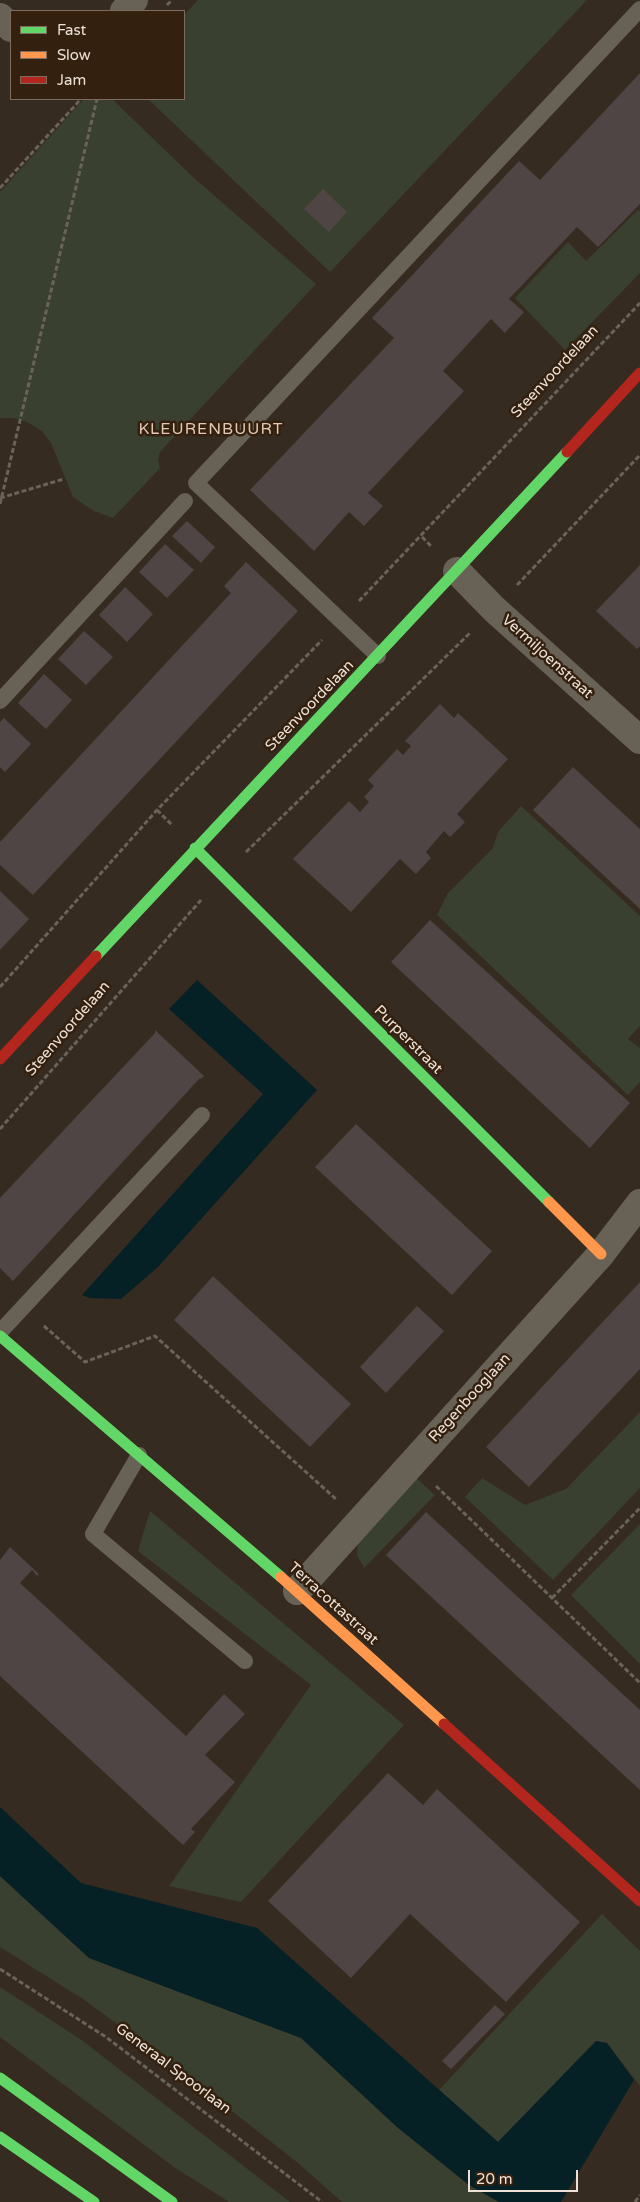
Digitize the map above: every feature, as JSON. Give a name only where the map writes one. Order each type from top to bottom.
[{"type":"street","points":[[125,10],[134,0]]},
{"type":"street","points":[[0,17],[10,27]]},
{"type":"street","name":"Steenvoordelaan","points":[[0,1059],[640,373]]},
{"type":"street","name":"Vermiljoenstraat","points":[[457,571],[494,609],[640,740]]},
{"type":"street","name":"Purperstraat","points":[[195,848],[600,1254]]},
{"type":"street","name":"Regenbooglaan","points":[[297,1591],[600,1254],[640,1203]]},
{"type":"street","name":"Terracottastraat","points":[[0,1336],[297,1591],[640,1901]]},
{"type":"street","points":[[0,2078],[172,2202]]},
{"type":"street","points":[[0,2137],[94,2202]]},
{"type":"lane","points":[[378,656],[196,483],[640,8]]},
{"type":"lane","points":[[0,701],[185,501]]},
{"type":"lane","points":[[0,1332],[202,1115]]},
{"type":"lane","points":[[138,1455],[93,1534],[245,1661]]},
{"type":"path","points":[[0,188],[80,100]]},
{"type":"path","points":[[0,504],[98,100]]},
{"type":"path","name":"Steenvoordelaan","points":[[0,987],[158,810],[422,536],[640,303]]},
{"type":"path","name":"Steenvoordelaan","points":[[0,1129],[222,876],[494,609],[640,454]]},
{"type":"path","points":[[1,498],[64,479]]},
{"type":"path","points":[[23,1307],[85,1362],[155,1336],[360,1521]]},
{"type":"path","points":[[412,1463],[640,1683]]},
{"type":"path","points":[[552,1598],[640,1508]]},
{"type":"path","name":"Generaal Spoorlaan","points":[[0,1969],[106,2036],[322,2202]]},
{"type":"path","points":[[635,2202],[640,2195]]},
{"type":"green space","points":[[198,0],[587,0],[330,272],[149,100],[185,100],[185,14]]},
{"type":"green space","points":[[83,100],[113,100],[194,178],[316,284],[160,452],[158,460],[160,468],[113,518],[94,511],[73,497],[51,443],[42,431],[27,422],[13,418],[0,418],[0,192]]},
{"type":"green space","points":[[638,210],[640,211],[640,273],[565,350],[515,298],[568,242],[586,261]]},
{"type":"green space","points":[[521,806],[640,916],[640,1026],[628,1039],[640,1048],[640,1082],[628,1095],[437,915],[448,893],[493,848],[498,832]]},
{"type":"green space","points":[[640,1412],[640,1488],[553,1580],[465,1497],[482,1478],[525,1505],[566,1489]]},
{"type":"green space","points":[[413,1475],[435,1495],[364,1568],[357,1555],[358,1539]]},
{"type":"green space","points":[[150,1511],[404,1725],[241,1902],[169,1886],[311,1685],[138,1551]]},
{"type":"green space","points":[[640,1524],[640,1664],[571,1595]]},
{"type":"green space","points":[[0,1876],[89,1958],[301,2038],[397,2127],[469,2185],[499,2202],[342,2202],[298,2163],[180,2070],[83,1999],[0,1947]]},
{"type":"green space","points":[[602,1914],[640,1951],[640,2086],[607,2043],[596,2041],[498,2142],[439,2090]]},
{"type":"green space","points":[[0,1987],[83,2041],[290,2202],[229,2202],[174,2167],[0,2037]]},
{"type":"water","points":[[197,980],[317,1090],[158,1267],[121,1299],[90,1298],[82,1295],[263,1094],[169,1009]]},
{"type":"water","points":[[0,1807],[81,1883],[257,1928],[498,2142],[596,2041],[607,2043],[634,2080],[561,2202],[499,2202],[469,2185],[397,2127],[301,2038],[89,1958],[0,1876]]},
{"type":"building","points":[[640,73],[640,204],[598,247],[577,227],[509,299],[524,312],[505,333],[491,319],[443,371],[464,391],[368,493],[383,506],[364,526],[349,512],[314,551],[250,490],[394,338],[372,318],[519,161],[540,180]]},
{"type":"building","points":[[323,189],[347,212],[329,232],[304,209]]},
{"type":"building","points":[[187,521],[215,547],[201,563],[172,536]]},
{"type":"building","points":[[165,544],[194,570],[167,598],[139,572]]},
{"type":"building","points":[[246,562],[298,611],[33,895],[0,865],[0,842],[231,593],[224,586]]},
{"type":"building","points":[[640,565],[640,646],[637,649],[596,611]]},
{"type":"building","points":[[125,587],[153,614],[127,642],[99,615]]},
{"type":"building","points":[[84,631],[113,657],[86,685],[58,659]]},
{"type":"building","points":[[44,674],[72,700],[46,729],[18,703]]},
{"type":"building","points":[[440,704],[454,718],[458,713],[508,759],[457,814],[465,822],[450,837],[444,831],[426,852],[431,858],[416,874],[400,859],[351,912],[293,859],[349,801],[360,812],[369,802],[364,797],[374,786],[368,780],[397,749],[403,755],[411,746],[405,741]]},
{"type":"building","points":[[4,718],[31,744],[5,772],[0,767],[0,722]]},
{"type":"building","points":[[573,767],[640,829],[640,909],[533,810]]},
{"type":"building","points":[[0,891],[29,919],[0,950]]},
{"type":"building","points":[[430,920],[630,1103],[590,1148],[391,962]]},
{"type":"building","points":[[155,1030],[204,1076],[200,1078],[13,1281],[0,1268],[0,1198],[155,1033]]},
{"type":"building","points":[[356,1124],[492,1251],[452,1295],[315,1167]]},
{"type":"building","points":[[213,1276],[351,1404],[310,1447],[174,1320]]},
{"type":"building","points":[[640,1282],[640,1369],[529,1487],[486,1447]]},
{"type":"building","points":[[417,1306],[444,1331],[386,1393],[360,1367]]},
{"type":"building","points":[[426,1512],[640,1710],[640,1790],[386,1555]]},
{"type":"building","points":[[10,1547],[39,1574],[37,1576],[32,1570],[20,1583],[186,1736],[224,1694],[245,1714],[205,1755],[235,1782],[191,1829],[195,1832],[183,1845],[0,1676],[0,1560]]},
{"type":"building","points":[[388,1773],[423,1805],[437,1789],[580,1922],[506,2002],[410,1914],[351,1978],[268,1901]]},
{"type":"building","points":[[495,2005],[505,2014],[451,2069],[442,2061]]},
{"type":"traffic: fast","points":[[96,956],[567,452]]},
{"type":"traffic: fast","points":[[195,848],[549,1202]]},
{"type":"traffic: fast","points":[[0,1336],[281,1577]]},
{"type":"traffic: fast","points":[[0,2078],[172,2202]]},
{"type":"traffic: fast","points":[[0,2137],[94,2202]]},
{"type":"traffic: slow","points":[[549,1202],[601,1254]]},
{"type":"traffic: slow","points":[[281,1577],[444,1724]]},
{"type":"traffic: jam","points":[[567,452],[640,373]]},
{"type":"traffic: jam","points":[[0,1059],[96,956]]},
{"type":"traffic: jam","points":[[444,1724],[640,1901]]},
{"type":"district","name":"KLEURENBUURT","points":[[211,430]]}]
